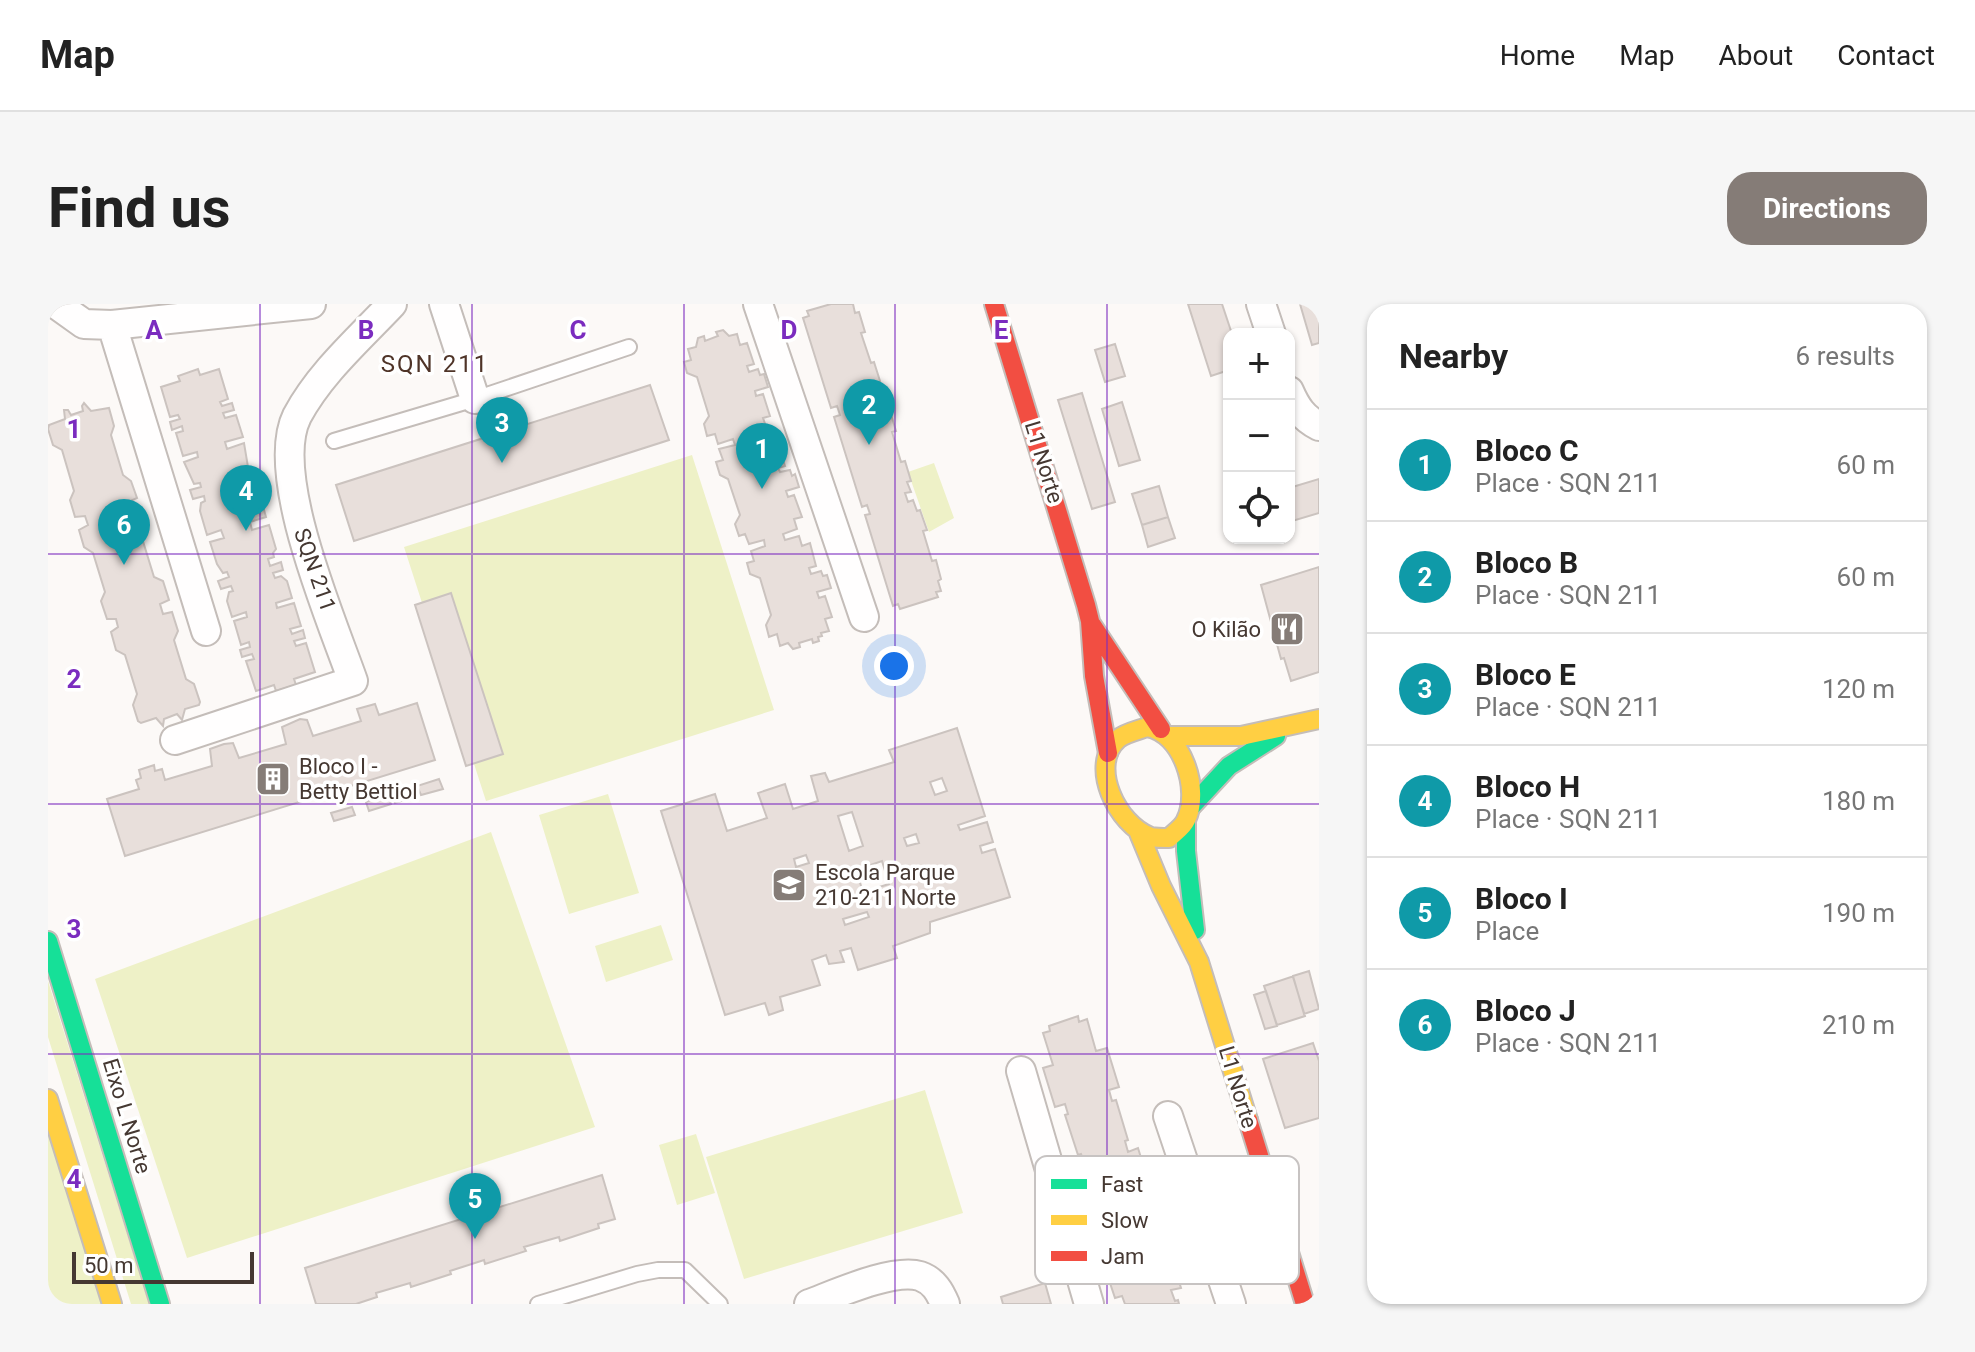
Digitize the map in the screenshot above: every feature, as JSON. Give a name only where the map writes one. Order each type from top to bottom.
[{"type":"street","points":[[56,304],[84,324],[112,325],[311,304]]},
{"type":"street","name":"SQN 211","points":[[175,740],[353,681],[294,509],[290,444],[296,419],[316,388],[392,304]]},
{"type":"street","points":[[444,304],[475,399]]},
{"type":"street","points":[[758,304],[864,617]]},
{"type":"street","name":"L1 Norte","points":[[994,304],[1090,621],[1094,676],[1108,753]]},
{"type":"street","points":[[1261,304],[1269,328]]},
{"type":"street","points":[[112,325],[206,631]]},
{"type":"street","points":[[1293,400],[1305,418],[1319,426]]},
{"type":"street","name":"L1 Norte","points":[[1090,621],[1164,733]]},
{"type":"street","points":[[1294,726],[1229,766],[1166,839],[1153,839],[1139,833],[1116,806],[1109,789],[1106,774],[1108,753],[1115,739],[1130,729],[1147,727],[1164,733],[1241,736],[1319,719]]},
{"type":"street","points":[[1164,733],[1184,763],[1188,816]]},
{"type":"street","name":"L1 Norte","points":[[1188,816],[1189,880],[1199,962]]},
{"type":"street","name":"L1 Norte","points":[[1139,833],[1161,886],[1199,962],[1259,1156]]},
{"type":"street","name":"Eixo L Norte","points":[[48,941],[160,1304]]},
{"type":"street","points":[[1021,1071],[1046,1156]]},
{"type":"street","points":[[48,1099],[112,1304]]},
{"type":"street","points":[[1168,1116],[1181,1156]]},
{"type":"street","points":[[809,1304],[902,1275],[922,1277],[937,1288],[945,1304]]},
{"type":"street","points":[[1083,1284],[1089,1304]]},
{"type":"street","points":[[1224,1284],[1231,1304]]},
{"type":"street","name":"L1 Norte","points":[[1299,1284],[1305,1304]]},
{"type":"lane","points":[[334,441],[475,399],[629,347]]},
{"type":"lane","points":[[538,1304],[658,1270],[685,1270],[720,1304]]},
{"type":"green space","points":[[692,455],[774,710],[486,801],[404,547]]},
{"type":"green space","points":[[934,463],[954,518],[929,532],[908,472]]},
{"type":"green space","points":[[608,794],[639,893],[569,914],[539,815]]},
{"type":"green space","points":[[491,832],[595,1127],[187,1258],[95,979]]},
{"type":"green space","points":[[661,925],[673,960],[606,982],[595,946]]},
{"type":"green space","points":[[48,981],[149,1304],[131,1304],[48,1037]]},
{"type":"green space","points":[[925,1090],[963,1213],[744,1279],[706,1157]]},
{"type":"green space","points":[[48,1127],[103,1304],[48,1304]]},
{"type":"green space","points":[[696,1134],[715,1193],[677,1205],[659,1145]]},
{"type":"building","points":[[831,304],[853,304],[855,313],[859,312],[865,332],[861,333],[880,381],[877,383],[880,393],[875,395],[877,403],[883,401],[886,412],[890,411],[896,431],[892,432],[901,462],[905,461],[911,481],[907,482],[911,492],[905,493],[908,502],[913,500],[917,511],[920,510],[932,561],[936,560],[941,579],[938,581],[941,591],[936,592],[938,597],[900,609],[898,604],[893,606],[865,515],[870,514],[867,505],[862,507],[834,417],[840,415],[837,406],[831,408],[803,318],[809,316],[807,311]]},
{"type":"building","points":[[1188,304],[1222,304],[1230,328],[1223,328],[1223,372],[1211,376]]},
{"type":"building","points":[[1300,304],[1319,304],[1319,343],[1312,345]]},
{"type":"building","points":[[723,330],[729,336],[737,334],[740,345],[747,343],[754,364],[747,366],[749,372],[758,369],[760,375],[764,374],[768,387],[755,391],[756,396],[763,394],[770,416],[763,418],[767,429],[751,434],[753,439],[768,435],[772,445],[778,443],[785,466],[778,468],[780,472],[790,470],[792,476],[795,474],[799,487],[786,491],[788,497],[794,495],[802,517],[794,519],[797,529],[783,534],[785,540],[799,536],[802,546],[810,543],[816,566],[809,568],[811,574],[821,571],[823,576],[827,575],[831,588],[817,592],[819,598],[825,596],[832,617],[825,619],[829,631],[821,633],[819,641],[813,643],[812,639],[799,643],[800,647],[793,649],[788,643],[780,646],[777,634],[769,637],[766,625],[771,615],[760,578],[750,574],[747,563],[754,561],[751,551],[765,546],[764,540],[749,544],[745,534],[739,536],[735,524],[740,515],[728,479],[720,475],[716,462],[723,460],[719,449],[735,445],[733,439],[718,444],[715,434],[707,436],[704,424],[709,416],[697,377],[687,373],[684,362],[691,360],[688,349],[696,347],[698,338],[704,336],[705,341],[718,336],[716,332]]},
{"type":"building","points":[[1115,344],[1125,376],[1105,382],[1095,350]]},
{"type":"building","points":[[198,369],[200,375],[219,369],[228,399],[220,402],[222,406],[232,403],[234,410],[223,413],[225,418],[236,415],[243,437],[225,442],[227,449],[244,443],[248,467],[241,469],[243,474],[253,471],[256,479],[245,483],[246,489],[253,487],[259,492],[266,517],[250,522],[252,530],[269,525],[276,549],[274,557],[268,559],[270,566],[281,562],[283,570],[273,573],[275,578],[281,576],[287,581],[292,598],[276,603],[277,608],[294,603],[301,626],[290,629],[292,634],[303,630],[305,638],[294,641],[296,646],[306,643],[315,672],[294,679],[296,685],[276,691],[274,685],[256,691],[246,661],[254,659],[252,654],[242,657],[240,650],[250,647],[249,642],[241,645],[234,621],[247,617],[246,612],[232,617],[227,601],[229,592],[233,591],[231,586],[221,589],[218,581],[229,577],[217,564],[210,542],[224,538],[221,530],[207,535],[200,511],[204,496],[193,499],[190,490],[201,487],[200,483],[194,484],[184,462],[198,457],[197,452],[183,456],[176,433],[183,431],[182,426],[172,430],[170,422],[180,419],[178,415],[170,417],[161,387],[180,381],[178,376]]},
{"type":"building","points":[[650,385],[669,440],[354,541],[336,485]]},
{"type":"building","points":[[1082,393],[1115,502],[1092,509],[1058,400]]},
{"type":"building","points":[[1122,402],[1140,460],[1119,466],[1102,409]]},
{"type":"building","points":[[84,403],[91,411],[109,408],[114,426],[111,435],[123,475],[131,481],[137,498],[128,502],[131,512],[141,511],[146,528],[142,538],[154,577],[163,581],[169,600],[160,604],[163,614],[172,612],[178,631],[174,640],[186,679],[194,684],[200,702],[185,709],[182,720],[177,714],[164,719],[163,726],[156,718],[141,723],[138,721],[133,705],[137,694],[125,655],[116,650],[111,632],[118,627],[116,619],[107,619],[101,601],[105,592],[93,553],[84,547],[79,530],[88,525],[85,516],[75,517],[70,500],[74,491],[62,450],[53,445],[48,429],[49,425],[65,419],[64,410],[71,415],[83,411]]},
{"type":"building","points":[[1319,479],[1319,513],[1295,520],[1295,486]]},
{"type":"building","points":[[1159,486],[1168,517],[1142,525],[1132,494]]},
{"type":"building","points":[[1168,517],[1175,538],[1148,547],[1142,525]]},
{"type":"building","points":[[1319,567],[1319,672],[1291,681],[1284,658],[1281,659],[1261,585]]},
{"type":"building","points":[[451,593],[503,754],[466,766],[415,605]]},
{"type":"building","name":"Bloco I - Betty Bettiol","points":[[417,703],[435,760],[125,856],[107,799],[139,789],[136,780],[141,778],[139,770],[154,765],[155,771],[162,769],[165,780],[212,766],[210,749],[224,744],[233,743],[239,758],[286,744],[282,727],[300,719],[307,720],[313,736],[361,721],[357,709],[375,704],[379,715]]},
{"type":"building","points":[[957,728],[985,816],[958,825],[960,830],[987,822],[993,842],[980,846],[982,853],[995,849],[1010,897],[930,922],[930,933],[893,946],[897,958],[858,970],[851,948],[840,951],[844,962],[829,964],[826,955],[812,960],[820,985],[780,997],[783,1010],[769,1015],[765,1003],[725,1015],[661,811],[715,794],[727,831],[767,818],[758,793],[785,784],[793,809],[818,801],[811,776],[825,773],[829,782],[894,762],[889,750]],"holes":[[[942,778],[947,791],[935,795],[930,782]],[[852,812],[863,846],[849,851],[838,816]],[[916,834],[919,843],[907,846],[904,838]],[[806,855],[809,863],[796,867],[794,859]],[[882,861],[889,884],[863,892],[856,870]],[[867,912],[869,917],[845,925],[843,919]]]},
{"type":"building","points":[[439,779],[443,789],[421,795],[417,786]]},
{"type":"building","points":[[414,788],[416,796],[395,803],[392,794]]},
{"type":"building","points":[[388,795],[391,804],[369,811],[366,802]]},
{"type":"building","points":[[352,807],[355,815],[334,821],[331,813]]},
{"type":"building","points":[[1309,971],[1319,1009],[1304,1014],[1293,976]]},
{"type":"building","points":[[1293,977],[1305,1016],[1277,1025],[1264,986]]},
{"type":"building","points":[[1266,991],[1277,1026],[1265,1029],[1254,995]]},
{"type":"building","points":[[1078,1016],[1079,1022],[1087,1019],[1096,1051],[1107,1048],[1119,1087],[1109,1090],[1112,1101],[1116,1100],[1128,1140],[1125,1141],[1128,1152],[1138,1148],[1140,1156],[1078,1155],[1065,1115],[1068,1114],[1065,1104],[1055,1107],[1043,1068],[1053,1065],[1043,1033],[1050,1031],[1049,1026]]},
{"type":"building","points":[[1313,1043],[1319,1061],[1319,1118],[1285,1128],[1263,1059]]},
{"type":"building","points":[[602,1175],[615,1219],[598,1224],[599,1228],[560,1241],[559,1237],[524,1247],[526,1251],[485,1264],[484,1260],[411,1287],[410,1283],[376,1293],[377,1297],[356,1304],[316,1304],[305,1268]]},
{"type":"building","points":[[1045,1284],[1051,1304],[1003,1304],[1001,1297]]},
{"type":"building","points":[[1110,1284],[1180,1284],[1181,1288],[1171,1290],[1179,1304],[1125,1304],[1122,1296],[1115,1298]]},
{"type":"traffic: fast","points":[[1190,808],[1229,766],[1276,736]]},
{"type":"traffic: fast","points":[[1186,824],[1195,930]]},
{"type":"traffic: fast","points":[[48,941],[160,1304]]},
{"type":"traffic: slow","points":[[1168,736],[1241,736],[1319,719]]},
{"type":"traffic: slow","points":[[1147,727],[1170,739],[1179,751],[1189,779],[1190,808],[1186,820],[1169,838],[1151,837],[1127,820],[1110,793],[1106,778],[1109,750],[1118,739],[1147,727]]},
{"type":"traffic: slow","points":[[1139,833],[1161,886],[1199,962],[1248,1120]]},
{"type":"traffic: slow","points":[[48,1099],[112,1304]]},
{"type":"traffic: jam","points":[[994,304],[1086,605],[1094,676],[1108,753]]},
{"type":"traffic: jam","points":[[1092,625],[1161,729]]},
{"type":"traffic: jam","points":[[1248,1120],[1259,1156]]},
{"type":"traffic: jam","points":[[1299,1284],[1305,1304]]},
{"type":"place","name":"Bloco B","points":[[869,445]]},
{"type":"place","name":"Bloco E","points":[[502,463]]},
{"type":"place","name":"Bloco C","points":[[762,489]]},
{"type":"place","name":"Bloco H","points":[[246,531]]},
{"type":"place","name":"Bloco J","points":[[124,565]]},
{"type":"place","name":"O Kilão","points":[[1287,629]]},
{"type":"place","name":"Bloco I - Betty Bettiol","points":[[273,779]]},
{"type":"place","name":"Escola Parque 210-211 Norte","points":[[789,885]]},
{"type":"place","name":"Bloco I","points":[[475,1239]]},
{"type":"district","name":"SQN 211","points":[[435,364]]}]
